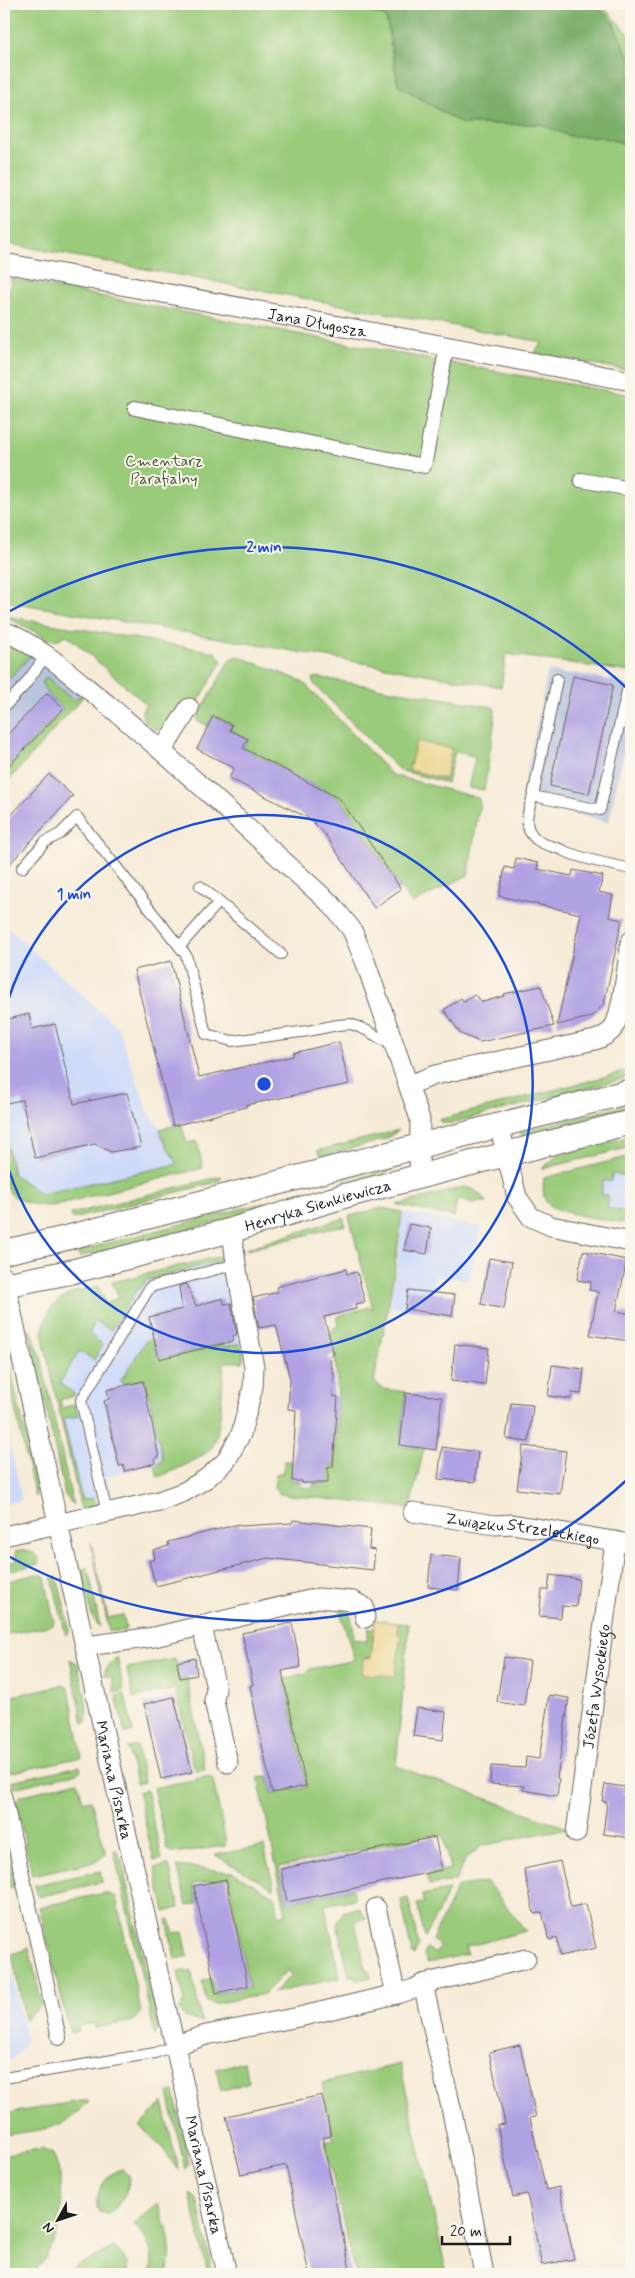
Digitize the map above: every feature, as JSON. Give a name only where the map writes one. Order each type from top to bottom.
[{"type":"street","name":"Jana Długosza","points":[[4,264],[631,381]]},
{"type":"street","points":[[135,408],[424,466],[447,346]]},
{"type":"street","points":[[581,480],[631,489]]},
{"type":"street","points":[[4,631],[22,638],[47,654],[162,751],[343,918],[352,930],[365,961],[420,1119],[419,1176]]},
{"type":"street","points":[[162,751],[188,708]]},
{"type":"street","points":[[409,1085],[435,1075],[595,1040],[605,1036],[613,1029],[618,1014],[631,941]]},
{"type":"street","name":"Henryka Sienkiewicza","points":[[4,1252],[631,1092]]},
{"type":"street","name":"Henryka Sienkiewicza","points":[[4,1282],[70,1272],[232,1230],[306,1207],[419,1176],[631,1122]]},
{"type":"street","points":[[499,1125],[517,1197],[531,1217],[551,1226],[631,1242]]},
{"type":"street","points":[[300,1178],[306,1207]]},
{"type":"street","points":[[4,1536],[159,1502],[184,1492],[207,1478],[226,1461],[241,1434],[253,1387],[254,1367],[232,1230]]},
{"type":"street","name":"Mariana Pisarka","points":[[4,1282],[59,1523],[115,1783],[227,2274]]},
{"type":"street","name":"Związku Strzeleckiego","points":[[414,1512],[495,1526],[512,1524],[623,1543]]},
{"type":"street","name":"Józefa Wysockiego","points":[[576,1833],[623,1543]]},
{"type":"street","points":[[86,1646],[136,1641],[202,1627],[318,1598],[353,1601],[364,1607],[365,1618]]},
{"type":"street","points":[[202,1627],[216,1688],[214,1701],[228,1763]]},
{"type":"street","points":[[4,1795],[59,2038]]},
{"type":"street","points":[[376,1908],[396,1994]]},
{"type":"street","points":[[176,2046],[206,2035],[283,2020],[396,1994],[414,1989],[423,1984],[526,1959]]},
{"type":"street","points":[[423,1984],[484,2274]]},
{"type":"lane","points":[[4,707],[24,686],[47,654]]},
{"type":"lane","points":[[557,679],[528,819],[528,828],[536,839],[548,847],[563,850],[576,857],[631,869]]},
{"type":"lane","points":[[533,796],[600,810],[627,691]]},
{"type":"lane","points":[[22,868],[45,842],[60,834],[77,817],[186,955],[206,1034],[232,1042],[351,1024],[368,1031],[394,1046]]},
{"type":"lane","points":[[200,886],[281,954]]},
{"type":"lane","points":[[180,946],[219,902]]},
{"type":"lane","points":[[107,1513],[81,1401],[150,1286],[236,1264]]},
{"type":"lane","points":[[4,2078],[155,2053],[176,2046]]},
{"type":"shaded area","points":[[33,653],[81,694],[63,709],[4,771],[4,666]]},
{"type":"shaded area","points":[[548,671],[569,675],[574,673],[615,681],[631,688],[631,716],[609,822],[521,801]]},
{"type":"shaded area","points":[[4,925],[117,1026],[148,1111],[187,1165],[50,1202],[4,1171]]},
{"type":"shaded area","points":[[631,1160],[631,1224],[592,1216],[581,1173]]},
{"type":"shaded area","points":[[402,1212],[481,1227],[470,1280],[436,1276],[429,1312],[390,1307],[400,1243]]},
{"type":"shaded area","points":[[225,1255],[231,1277],[241,1343],[224,1347],[224,1345],[145,1379],[163,1460],[157,1464],[107,1476],[111,1494],[82,1501],[63,1419],[77,1416],[76,1395],[60,1384],[79,1351],[93,1360],[89,1334],[96,1321],[111,1330],[136,1291],[148,1280],[217,1262],[224,1259]]},
{"type":"shaded area","points":[[4,1417],[22,1500],[4,1504]]},
{"type":"shaded area","points":[[4,1938],[26,2040],[19,2053],[10,2060],[4,2061]]},
{"type":"green space","points":[[4,4],[349,4],[386,17],[398,85],[462,124],[541,124],[569,136],[601,137],[631,145],[631,371],[535,353],[542,342],[4,243]]},
{"type":"green space","points":[[349,4],[595,4],[612,21],[631,61],[631,145],[601,137],[569,136],[541,124],[462,124],[398,85],[386,17]]},
{"type":"green space","points":[[595,4],[600,4],[631,36],[631,61],[612,21]]},
{"type":"green space","name":"Cmentarz Parafialny","points":[[11,279],[444,362],[631,395],[631,672],[506,654],[501,687],[4,601],[4,329]]},
{"type":"green space","points":[[4,616],[215,652],[222,661],[196,706],[167,729],[154,730],[143,719],[142,711],[146,704],[67,635],[56,640],[49,639]]},
{"type":"green space","points":[[4,639],[33,653],[4,684]]},
{"type":"green space","points":[[238,656],[299,680],[306,685],[392,775],[478,798],[480,801],[468,875],[412,904],[340,799],[243,748],[248,739],[230,730],[232,725],[213,716],[208,726],[196,720],[230,659]]},
{"type":"green space","points":[[46,677],[74,701],[81,694],[83,697],[4,786],[4,771],[63,709],[47,693],[42,683]]},
{"type":"green space","points":[[313,678],[493,707],[495,709],[494,726],[484,790],[468,788],[474,756],[455,752],[447,783],[399,770],[313,683]]},
{"type":"green space","points":[[631,1070],[631,1077],[451,1123],[444,1123],[438,1120]]},
{"type":"green space","points":[[631,1104],[631,1110],[524,1137],[520,1134],[522,1131]]},
{"type":"green space","points":[[181,1124],[187,1143],[197,1141],[203,1168],[52,1206],[31,1204],[17,1198],[11,1194],[4,1181],[4,1145],[7,1144],[13,1174],[41,1194],[177,1164],[163,1139],[160,1129]]},
{"type":"green space","points":[[399,1130],[386,1139],[323,1156],[317,1151]]},
{"type":"green space","points":[[631,1136],[631,1147],[542,1169],[557,1156]]},
{"type":"green space","points":[[631,1156],[631,1177],[612,1174],[611,1181],[603,1181],[601,1194],[609,1196],[607,1208],[631,1213],[631,1224],[562,1211],[553,1208],[546,1201],[543,1192],[544,1178]]},
{"type":"green space","points":[[409,1160],[398,1168],[389,1171],[358,1179],[344,1180],[345,1177]]},
{"type":"green space","points":[[222,1176],[217,1182],[72,1219],[71,1214]]},
{"type":"green space","points":[[464,1187],[477,1192],[487,1202],[473,1203],[457,1200],[454,1217],[397,1205]]},
{"type":"green space","points":[[267,1202],[267,1205],[237,1217],[79,1257],[78,1251]]},
{"type":"green space","points":[[382,1208],[402,1212],[393,1276],[374,1381],[383,1389],[406,1392],[400,1446],[419,1448],[421,1444],[425,1444],[410,1508],[280,1494],[274,1487],[276,1474],[283,1473],[284,1461],[291,1461],[291,1481],[301,1482],[301,1487],[312,1488],[313,1484],[329,1483],[329,1468],[334,1467],[338,1400],[336,1367],[330,1334],[335,1327],[339,1326],[337,1318],[341,1315],[370,1307],[373,1309],[349,1216]]},
{"type":"green space","points":[[344,1218],[345,1225],[247,1250],[247,1248]]},
{"type":"green space","points":[[225,1255],[224,1258],[217,1262],[148,1280],[136,1291],[111,1330],[96,1321],[89,1334],[103,1345],[94,1360],[79,1351],[60,1383],[76,1395],[60,1400],[62,1408],[75,1404],[78,1416],[63,1419],[82,1500],[94,1498],[96,1502],[92,1507],[81,1509],[43,1338],[44,1326],[52,1307],[67,1296],[98,1286],[106,1304],[119,1297],[112,1282]]},
{"type":"green space","points":[[29,1329],[33,1334],[40,1353],[73,1505],[65,1495]]},
{"type":"green space","points":[[153,1339],[157,1354],[166,1352],[168,1357],[223,1344],[225,1347],[239,1343],[243,1353],[243,1362],[224,1362],[220,1419],[212,1447],[195,1460],[158,1477],[155,1466],[163,1460],[145,1379],[123,1384],[121,1380],[146,1341]]},
{"type":"green space","points":[[4,1341],[37,1484],[35,1497],[4,1359]]},
{"type":"green space","points":[[91,1543],[108,1618],[123,1615],[126,1628],[124,1631],[109,1631]]},
{"type":"green space","points":[[21,1550],[34,1553],[38,1557],[38,1564],[4,1573],[4,1564],[17,1561],[15,1551]]},
{"type":"green space","points":[[88,1568],[100,1627],[92,1617],[82,1569]]},
{"type":"green space","points":[[37,1574],[43,1575],[45,1578],[53,1625],[4,1635],[4,1582]]},
{"type":"green space","points":[[57,1576],[70,1630],[66,1635],[52,1578]]},
{"type":"green space","points":[[338,1604],[347,1609],[349,1613],[354,1639],[367,1641],[369,1627],[374,1628],[371,1657],[363,1659],[362,1674],[398,1635],[398,1623],[409,1624],[396,1766],[568,1828],[481,1846],[466,1859],[455,1881],[429,1885],[427,1875],[450,1869],[443,1835],[437,1837],[436,1834],[279,1867],[287,1902],[353,1889],[355,1899],[325,1905],[340,1978],[272,1993],[291,1976],[289,1969],[264,1994],[213,2004],[206,2002],[202,1981],[211,1978],[215,1994],[249,1987],[228,1878],[193,1884],[197,1904],[187,1906],[177,1866],[233,1872],[275,1897],[279,1915],[286,1914],[258,1778],[268,1776],[272,1794],[307,1787],[284,1679],[306,1673],[310,1669],[351,1661],[354,1658]]},
{"type":"green space","points":[[117,1657],[124,1691],[115,1693],[112,1678],[104,1675],[107,1668]]},
{"type":"green space","points":[[70,1659],[77,1663],[84,1693],[87,1715],[86,1722],[83,1723]]},
{"type":"green space","points":[[175,1659],[179,1679],[187,1678],[205,1770],[195,1771],[175,1689],[133,1698],[127,1668]]},
{"type":"green space","points":[[62,1685],[69,1688],[82,1757],[9,1773],[4,1750],[4,1698]]},
{"type":"green space","points":[[125,1694],[133,1732],[125,1733],[116,1696]]},
{"type":"green space","points":[[137,1746],[144,1782],[136,1784],[128,1748]]},
{"type":"green space","points":[[80,1766],[81,1771],[77,1773],[13,1788],[11,1781]]},
{"type":"green space","points":[[210,1776],[213,1780],[226,1843],[225,1846],[173,1853],[167,1849],[153,1788]]},
{"type":"green space","points":[[78,1781],[83,1802],[91,1800],[106,1854],[97,1861],[32,1875],[16,1800],[20,1796]]},
{"type":"green space","points":[[146,1790],[162,1859],[154,1861],[138,1792]]},
{"type":"green space","points":[[4,1846],[7,1846],[15,1887],[4,1890]]},
{"type":"green space","points":[[264,1846],[274,1889],[215,1855]]},
{"type":"green space","points":[[117,1850],[122,1862],[158,2025],[155,2036],[114,1851]]},
{"type":"green space","points":[[169,1865],[179,1908],[165,1912],[155,1868]]},
{"type":"green space","points":[[100,1871],[102,1882],[38,1897],[35,1885]]},
{"type":"green space","points":[[487,1882],[526,1931],[466,1947],[467,1954],[428,1963],[424,1955],[427,1948],[435,1954],[440,1946],[432,1940],[458,1886]]},
{"type":"green space","points":[[449,1890],[425,1937],[417,1904],[424,1903],[422,1895]]},
{"type":"green space","points":[[105,1893],[116,1897],[141,2012],[133,2021],[95,2028],[94,2023],[78,2026],[79,2031],[70,2033],[39,1907]]},
{"type":"green space","points":[[408,1898],[419,1945],[414,1955],[412,1954],[401,1900]]},
{"type":"green space","points":[[359,1907],[366,1918],[355,1922],[366,1970],[369,1970],[371,1977],[357,1980],[356,1976],[349,1976],[337,1923],[343,1912]]},
{"type":"green space","points":[[170,1919],[174,1933],[183,1932],[188,1956],[175,1959],[167,1920]]},
{"type":"green space","points":[[29,1948],[42,2005],[25,2020],[12,1954]]},
{"type":"green space","points":[[191,1970],[202,2023],[186,2018],[179,2010],[185,2002],[178,1972]]},
{"type":"green space","points":[[244,2062],[249,2082],[221,2091],[216,2069]]},
{"type":"green space","points":[[400,2064],[447,2274],[355,2274],[325,2141],[333,2139],[322,2083]]},
{"type":"green space","points":[[174,2092],[189,2164],[185,2169],[168,2093]]},
{"type":"green space","points":[[89,2101],[70,2119],[60,2124],[40,2130],[4,2135],[4,2114]]},
{"type":"green space","points":[[163,2102],[178,2170],[161,2146],[140,2126]]},
{"type":"green space","points":[[42,2149],[53,2154],[61,2180],[61,2210],[58,2225],[48,2253],[36,2270],[28,2275],[10,2274],[4,2248],[4,2154]]},
{"type":"green space","points":[[122,2169],[127,2173],[129,2179],[126,2192],[118,2205],[109,2214],[99,2212],[97,2200],[102,2186],[111,2175]]},
{"type":"green space","points":[[190,2194],[197,2199],[213,2274],[208,2274]]},
{"type":"green space","points":[[158,2203],[169,2238],[170,2256],[167,2274],[150,2274],[152,2267],[151,2253],[143,2235],[134,2224]]},
{"type":"green space","points":[[113,2248],[125,2259],[127,2274],[60,2274]]},
{"type":"sand","points":[[416,741],[452,749],[445,779],[409,770]]},
{"type":"sand","points":[[375,1620],[398,1623],[398,1634],[401,1635],[395,1676],[362,1674],[363,1659],[371,1657]]},
{"type":"building","points":[[573,676],[613,685],[589,794],[550,786]]},
{"type":"building","points":[[47,693],[63,709],[4,771],[4,738]]},
{"type":"building","points":[[213,716],[232,725],[230,730],[248,739],[243,748],[340,799],[401,889],[374,908],[324,833],[310,819],[229,778],[234,768],[197,749]]},
{"type":"building","points":[[49,774],[73,796],[4,870],[4,823]]},
{"type":"building","points":[[516,858],[538,863],[537,869],[572,876],[573,870],[603,876],[599,892],[613,895],[609,917],[622,920],[604,1004],[591,1017],[557,1025],[581,914],[499,896],[505,867],[514,869]]},
{"type":"building","points":[[171,961],[199,1077],[293,1056],[293,1053],[339,1042],[349,1084],[246,1105],[246,1107],[173,1126],[134,970]]},
{"type":"building","points":[[541,986],[554,1026],[480,1042],[461,1034],[444,1010],[461,998],[464,1002],[474,995],[483,1002],[504,996],[504,994]]},
{"type":"building","points":[[29,1014],[32,1029],[55,1024],[74,1104],[127,1093],[141,1147],[111,1152],[95,1144],[35,1158],[22,1100],[7,1103],[4,1092],[4,1020]]},
{"type":"building","points":[[409,1224],[431,1228],[427,1254],[404,1250]]},
{"type":"building","points":[[583,1251],[627,1260],[616,1311],[631,1314],[629,1341],[590,1335],[598,1292],[589,1290],[591,1282],[577,1280]]},
{"type":"building","points":[[489,1258],[512,1262],[504,1309],[481,1304]]},
{"type":"building","points":[[346,1269],[347,1274],[357,1272],[365,1302],[355,1304],[356,1309],[324,1317],[334,1354],[329,1356],[334,1376],[333,1396],[338,1397],[333,1467],[328,1467],[328,1483],[292,1481],[296,1410],[288,1409],[290,1379],[276,1325],[259,1328],[253,1298],[278,1292],[276,1287]]},
{"type":"building","points":[[187,1284],[196,1306],[223,1298],[224,1304],[231,1303],[237,1334],[233,1336],[234,1341],[159,1359],[149,1317],[182,1309],[179,1286]]},
{"type":"building","points":[[408,1290],[455,1295],[452,1316],[405,1309]]},
{"type":"building","points":[[455,1344],[489,1348],[485,1385],[451,1381]]},
{"type":"building","points":[[552,1365],[584,1369],[581,1394],[572,1393],[571,1399],[548,1396]]},
{"type":"building","points":[[143,1381],[159,1457],[155,1458],[156,1463],[125,1471],[123,1465],[119,1466],[104,1401],[109,1399],[107,1390]]},
{"type":"building","points":[[406,1393],[442,1397],[436,1450],[400,1445]]},
{"type":"building","points":[[511,1403],[533,1405],[529,1442],[506,1439]]},
{"type":"building","points":[[523,1446],[566,1451],[560,1494],[517,1489]]},
{"type":"building","points":[[442,1447],[478,1452],[475,1482],[438,1479]]},
{"type":"building","points":[[293,1520],[371,1529],[369,1549],[375,1550],[373,1570],[268,1558],[156,1586],[149,1561],[155,1559],[153,1550],[169,1546],[168,1542],[239,1524],[240,1526],[292,1523]]},
{"type":"building","points":[[431,1555],[461,1558],[458,1590],[428,1587]]},
{"type":"building","points":[[550,1575],[579,1579],[576,1607],[562,1606],[561,1618],[539,1616],[542,1590],[548,1590]]},
{"type":"building","points":[[292,1623],[301,1667],[282,1671],[306,1786],[272,1793],[250,1686],[253,1685],[242,1633]]},
{"type":"building","points":[[504,1657],[530,1661],[524,1706],[497,1702]]},
{"type":"building","points":[[195,1658],[197,1675],[180,1678],[177,1662]]},
{"type":"building","points":[[549,1695],[569,1698],[557,1778],[559,1779],[557,1796],[523,1790],[524,1786],[490,1784],[491,1766],[525,1768],[526,1757],[539,1759]]},
{"type":"building","points":[[174,1697],[192,1772],[161,1779],[144,1704]]},
{"type":"building","points":[[417,1708],[446,1712],[443,1740],[413,1736]]},
{"type":"building","points":[[605,1784],[625,1787],[624,1794],[631,1795],[631,1838],[603,1834],[607,1802],[602,1801]]},
{"type":"building","points":[[435,1837],[442,1870],[287,1902],[281,1869]]},
{"type":"building","points":[[560,1861],[571,1907],[586,1904],[596,1948],[560,1956],[557,1938],[549,1940],[542,1912],[534,1914],[524,1869]]},
{"type":"building","points":[[226,1879],[248,1986],[216,1993],[194,1886]]},
{"type":"building","points":[[520,2045],[536,2117],[530,2118],[546,2190],[559,2187],[574,2259],[542,2265],[527,2194],[513,2197],[497,2125],[505,2124],[489,2052]]},
{"type":"building","points":[[322,2095],[331,2136],[322,2138],[351,2274],[309,2274],[286,2165],[241,2175],[226,2116]]}]
